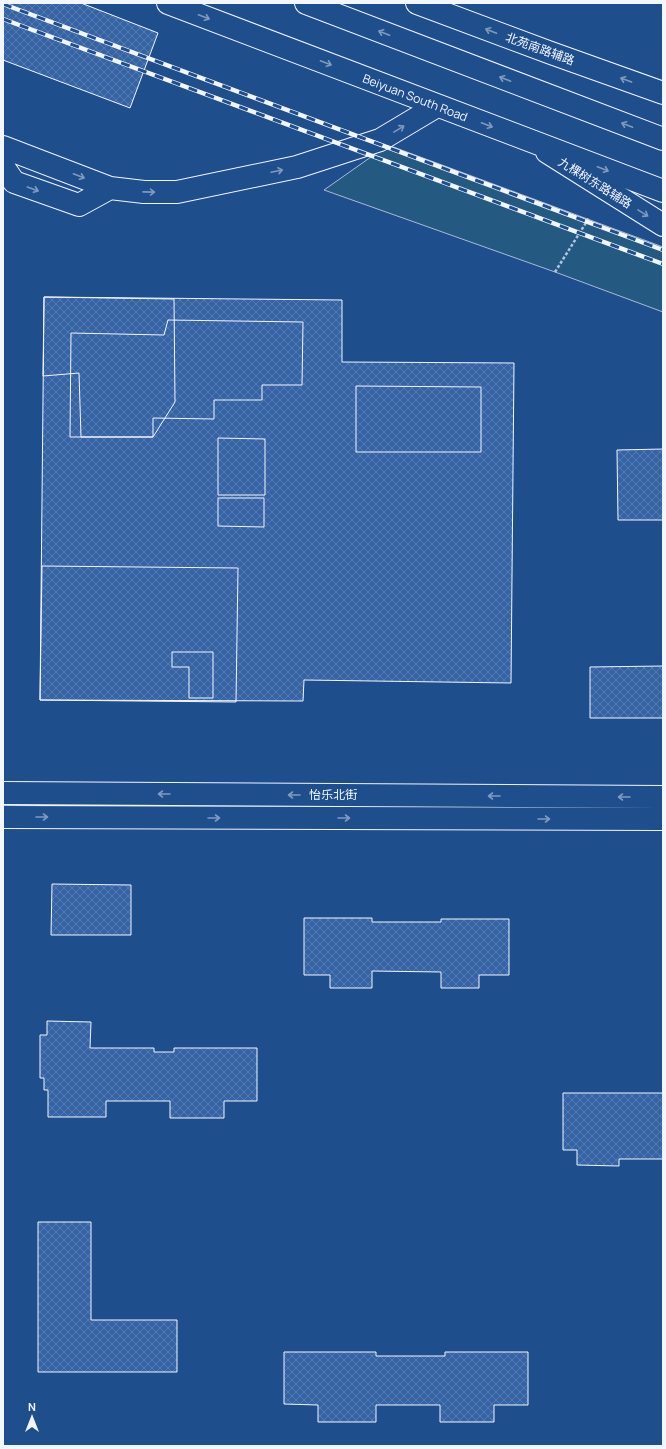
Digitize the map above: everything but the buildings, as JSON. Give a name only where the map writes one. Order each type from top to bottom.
[{"type":"main road","name":"Beiyuan South Road","points":[[168,3],[663,191]]},
{"type":"main road","points":[[306,3],[663,139]]},
{"type":"main road","name":"北苑南路辅路","points":[[417,3],[663,93]]},
{"type":"main road","points":[[3,147],[110,188],[144,192],[177,192],[297,167],[380,140],[437,106]]},
{"type":"main road","name":"九棵树东路辅路","points":[[527,140],[663,225]]},
{"type":"main road","points":[[3,166],[14,182],[78,205],[110,188]]},
{"type":"main road","name":"怡乐北街","points":[[3,793],[663,797]]},
{"type":"main road","name":"怡乐北街","points":[[3,817],[663,819]]},
{"type":"path","points":[[555,272],[588,218]]},
{"type":"shaded area","points":[[388,145],[663,247],[663,312],[324,190]]},
{"type":"railway","points":[[3,4],[663,250]]},
{"type":"railway","points":[[3,19],[663,264]]}]
